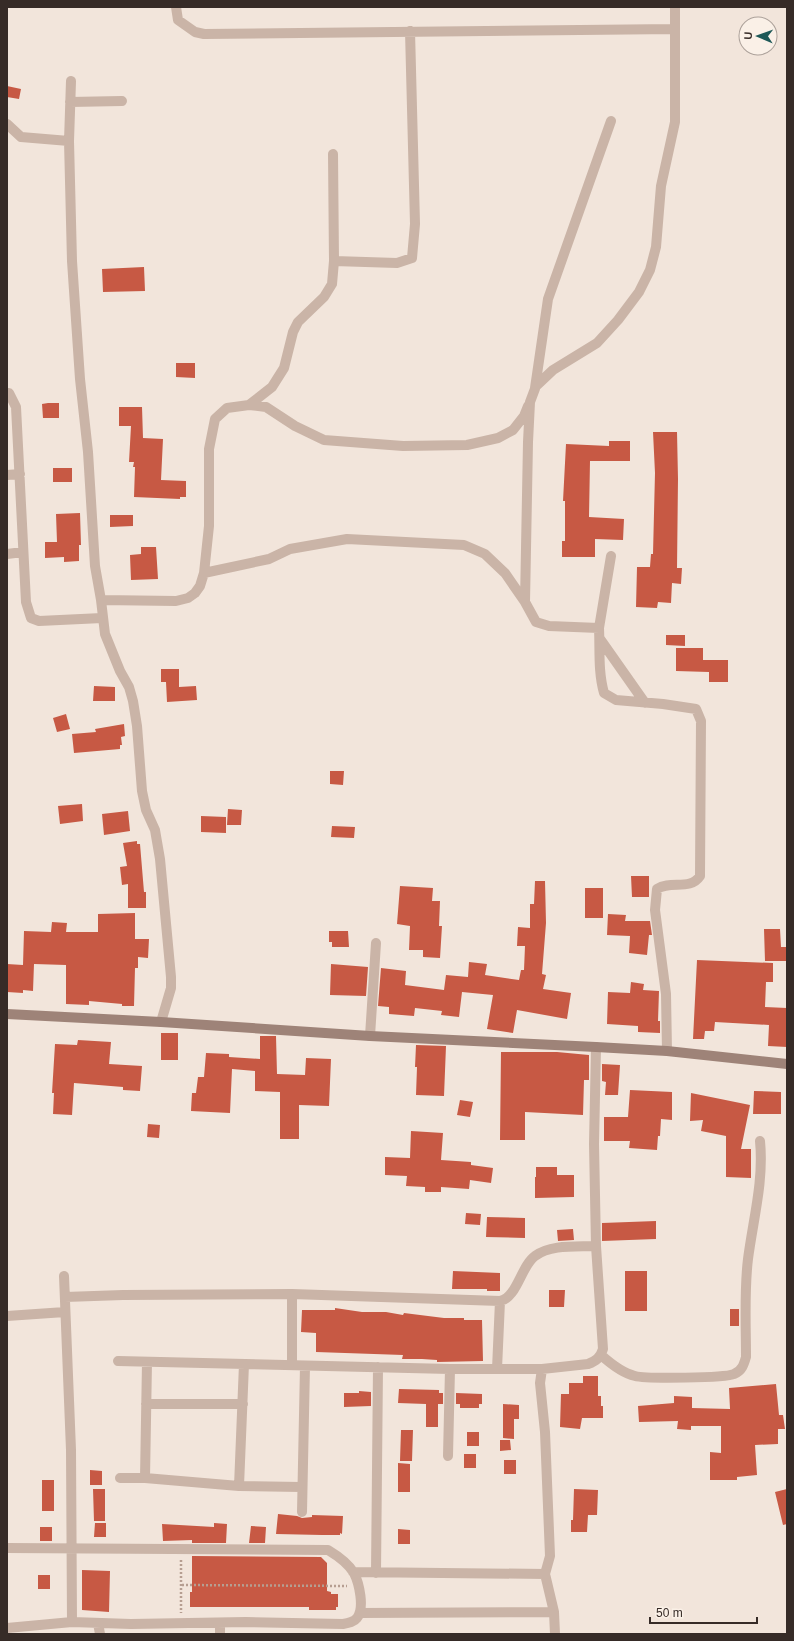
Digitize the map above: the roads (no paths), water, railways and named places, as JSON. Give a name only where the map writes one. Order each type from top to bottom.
[{"type":"main road","points":[[7,1014],[161,1022],[370,1036],[667,1051],[787,1064]]},
{"type":"street","points":[[176,7],[178,20],[195,32],[204,34],[675,29]]},
{"type":"street","points":[[101,600],[176,601],[195,593],[200,586],[204,573],[209,526],[209,449],[215,419],[227,408],[249,405],[266,407],[295,426],[324,440],[403,446],[467,445],[498,438],[514,430],[524,416],[536,386],[553,370],[597,343],[618,320],[639,292],[650,270],[656,247],[661,186],[675,122],[675,7]]},
{"type":"street","points":[[334,261],[397,263],[412,258],[415,224],[410,31]]},
{"type":"street","points":[[71,81],[69,141],[72,261],[80,379],[88,452],[95,566],[101,600],[104,634],[120,671],[129,687],[133,701],[137,726],[142,791],[146,810],[155,830],[160,859],[171,977],[169,996],[161,1022]]},
{"type":"street","points":[[70,102],[122,101]]},
{"type":"street","points":[[525,602],[530,402],[536,386],[548,299],[611,121]]},
{"type":"street","points":[[7,124],[21,137],[69,141]]},
{"type":"street","points":[[249,405],[272,387],[284,368],[293,332],[298,322],[324,297],[332,284],[334,261],[333,154]]},
{"type":"street","points":[[7,393],[9,393],[16,408],[26,602],[31,618],[39,622],[102,618]]},
{"type":"street","points":[[7,475],[20,474]]},
{"type":"street","points":[[204,573],[269,559],[290,550],[347,539],[464,545],[485,554],[505,573],[525,602],[536,622],[549,626],[599,628]]},
{"type":"street","points":[[7,554],[23,552]]},
{"type":"street","points":[[611,556],[599,628],[599,670],[604,693],[616,700],[663,704],[696,709],[701,721],[700,876],[696,882],[689,885],[663,885],[657,889],[655,897],[655,910],[666,994],[667,1051]]},
{"type":"street","points":[[600,639],[645,703]]},
{"type":"street","points":[[370,1036],[376,943]]},
{"type":"street","points":[[118,1362],[450,1369],[542,1369],[595,1362],[601,1355],[603,1349],[596,1246],[594,1144],[596,1047]]},
{"type":"street","points":[[601,1355],[618,1368],[636,1377],[724,1376],[739,1371],[746,1357],[745,1282],[760,1181],[762,1159],[760,1141]]},
{"type":"street","points":[[65,1297],[123,1295],[292,1294],[500,1301],[508,1298],[534,1256],[548,1250],[596,1246]]},
{"type":"street","points":[[64,1276],[71,1450],[72,1622]]},
{"type":"street","points":[[292,1294],[292,1365]]},
{"type":"street","points":[[497,1369],[500,1301]]},
{"type":"street","points":[[7,1316],[65,1312]]},
{"type":"street","points":[[145,1478],[147,1362]]},
{"type":"street","points":[[239,1486],[244,1364]]},
{"type":"street","points":[[302,1512],[301,1487],[305,1366]]},
{"type":"street","points":[[376,1573],[378,1367]]},
{"type":"street","points":[[448,1456],[450,1369]]},
{"type":"street","points":[[542,1369],[540,1383],[550,1556],[545,1574],[554,1612],[554,1634]]},
{"type":"street","points":[[146,1404],[243,1404]]},
{"type":"street","points":[[120,1478],[145,1478],[239,1486],[301,1487]]},
{"type":"street","points":[[7,1548],[328,1550],[346,1563],[353,1572],[360,1586],[360,1613],[351,1623],[344,1624],[72,1622],[7,1628]]},
{"type":"street","points":[[353,1572],[545,1574]]},
{"type":"street","points":[[360,1613],[554,1612]]},
{"type":"street","points":[[220,1622],[220,1634]]},
{"type":"street","points":[[98,1623],[100,1634]]}]
